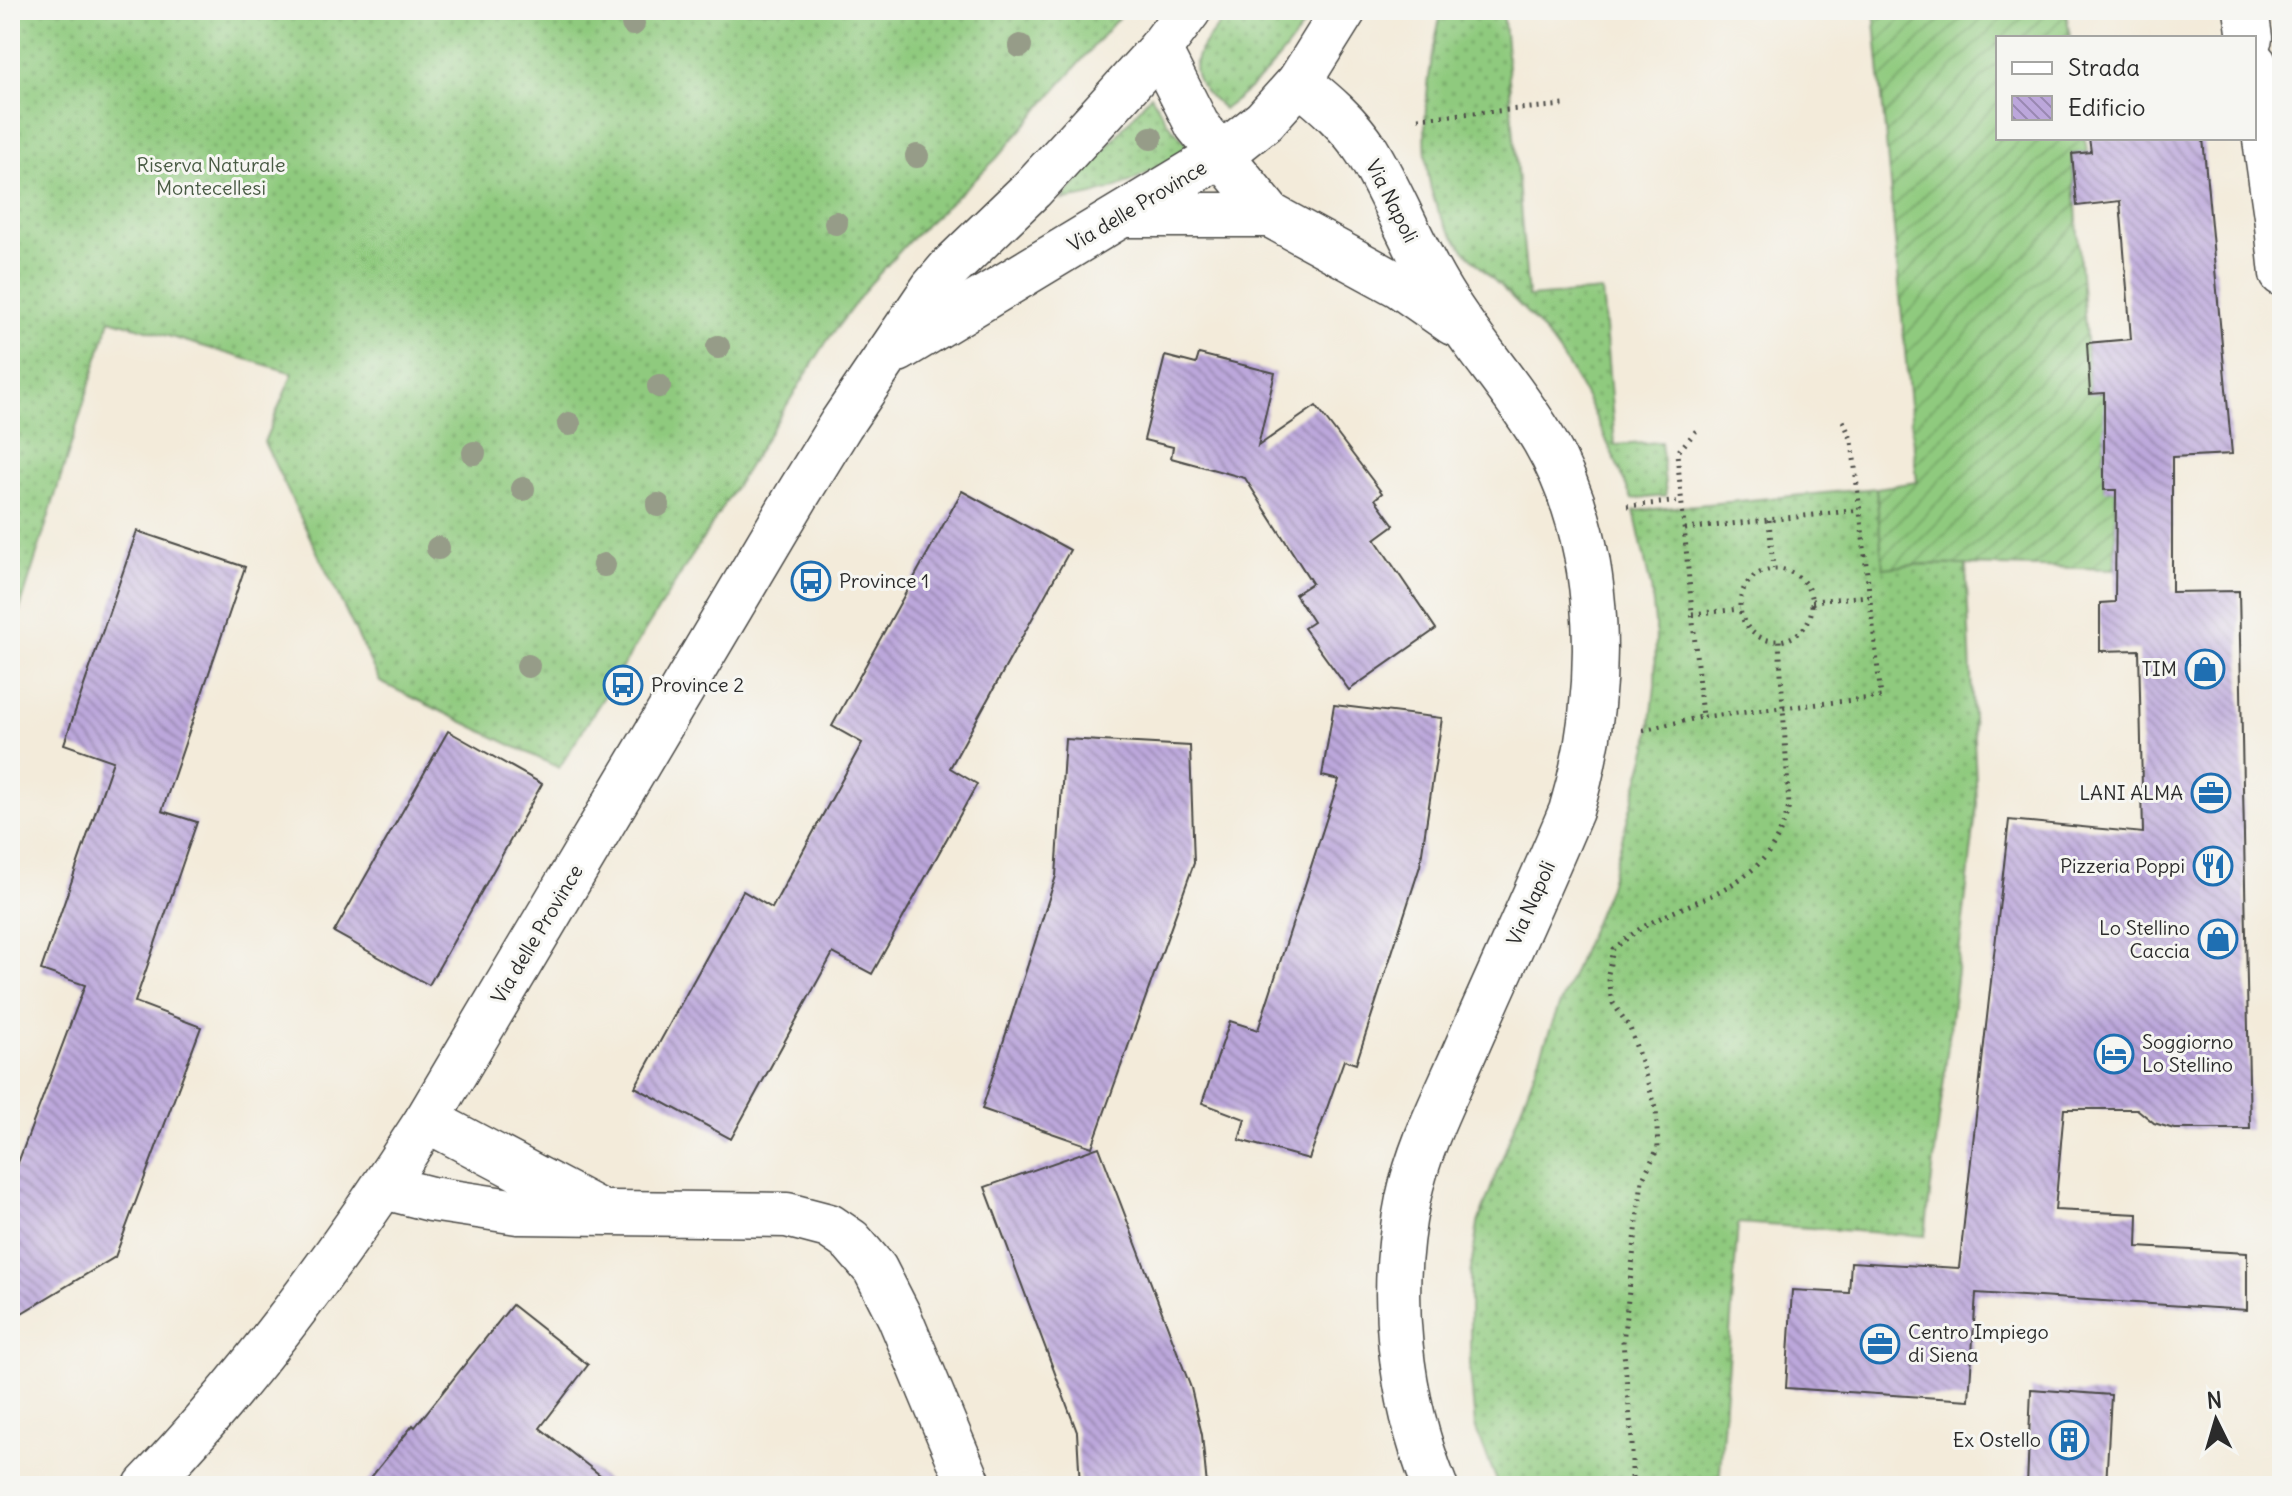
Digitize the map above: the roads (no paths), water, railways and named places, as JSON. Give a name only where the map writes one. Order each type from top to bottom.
[{"type":"street","name":"Via delle Province","points":[[146,1486],[248,1369],[384,1187],[427,1120],[783,517],[841,424],[933,288],[1032,189],[1159,50],[1189,10]]},
{"type":"street","name":"Via delle Province","points":[[889,355],[1221,155],[1264,121],[1299,82],[1344,10]]},
{"type":"street","points":[[2246,10],[2250,36]]},
{"type":"street","name":"Via Napoli","points":[[1159,50],[1197,125],[1270,215],[1400,286],[1468,334]]},
{"type":"street","points":[[2256,75],[2279,216],[2282,274]]},
{"type":"street","name":"Via Napoli","points":[[1299,82],[1330,108],[1367,151],[1437,287],[1544,441],[1564,478],[1578,516],[1591,586],[1591,728],[1571,811],[1433,1121],[1408,1197],[1398,1266],[1400,1336],[1411,1406],[1435,1486]]},
{"type":"street","name":"Via Napoli","points":[[1124,215],[1270,215]]},
{"type":"street","points":[[427,1120],[600,1212]]},
{"type":"street","points":[[384,1187],[431,1199],[518,1212],[787,1215],[829,1226],[851,1241],[875,1269],[899,1316],[970,1486]]},
{"type":"place","name":"Province 1","points":[[811,581]]},
{"type":"place","name":"TIM","points":[[2205,669]]},
{"type":"place","name":"Province 2","points":[[623,685]]},
{"type":"place","name":"LANI ALMA","points":[[2211,793]]},
{"type":"place","name":"Pizzeria Poppi","points":[[2213,866]]},
{"type":"place","name":"Lo Stellino Caccia","points":[[2218,939]]},
{"type":"place","name":"Soggiorno Lo Stellino","points":[[2114,1054]]},
{"type":"place","name":"Centro Impiego di Siena","points":[[1880,1344]]},
{"type":"place","name":"Ex Ostello","points":[[2069,1440]]},
{"type":"park label","name":"Riserva Naturale Montecellesi","points":[[211,176]]}]
